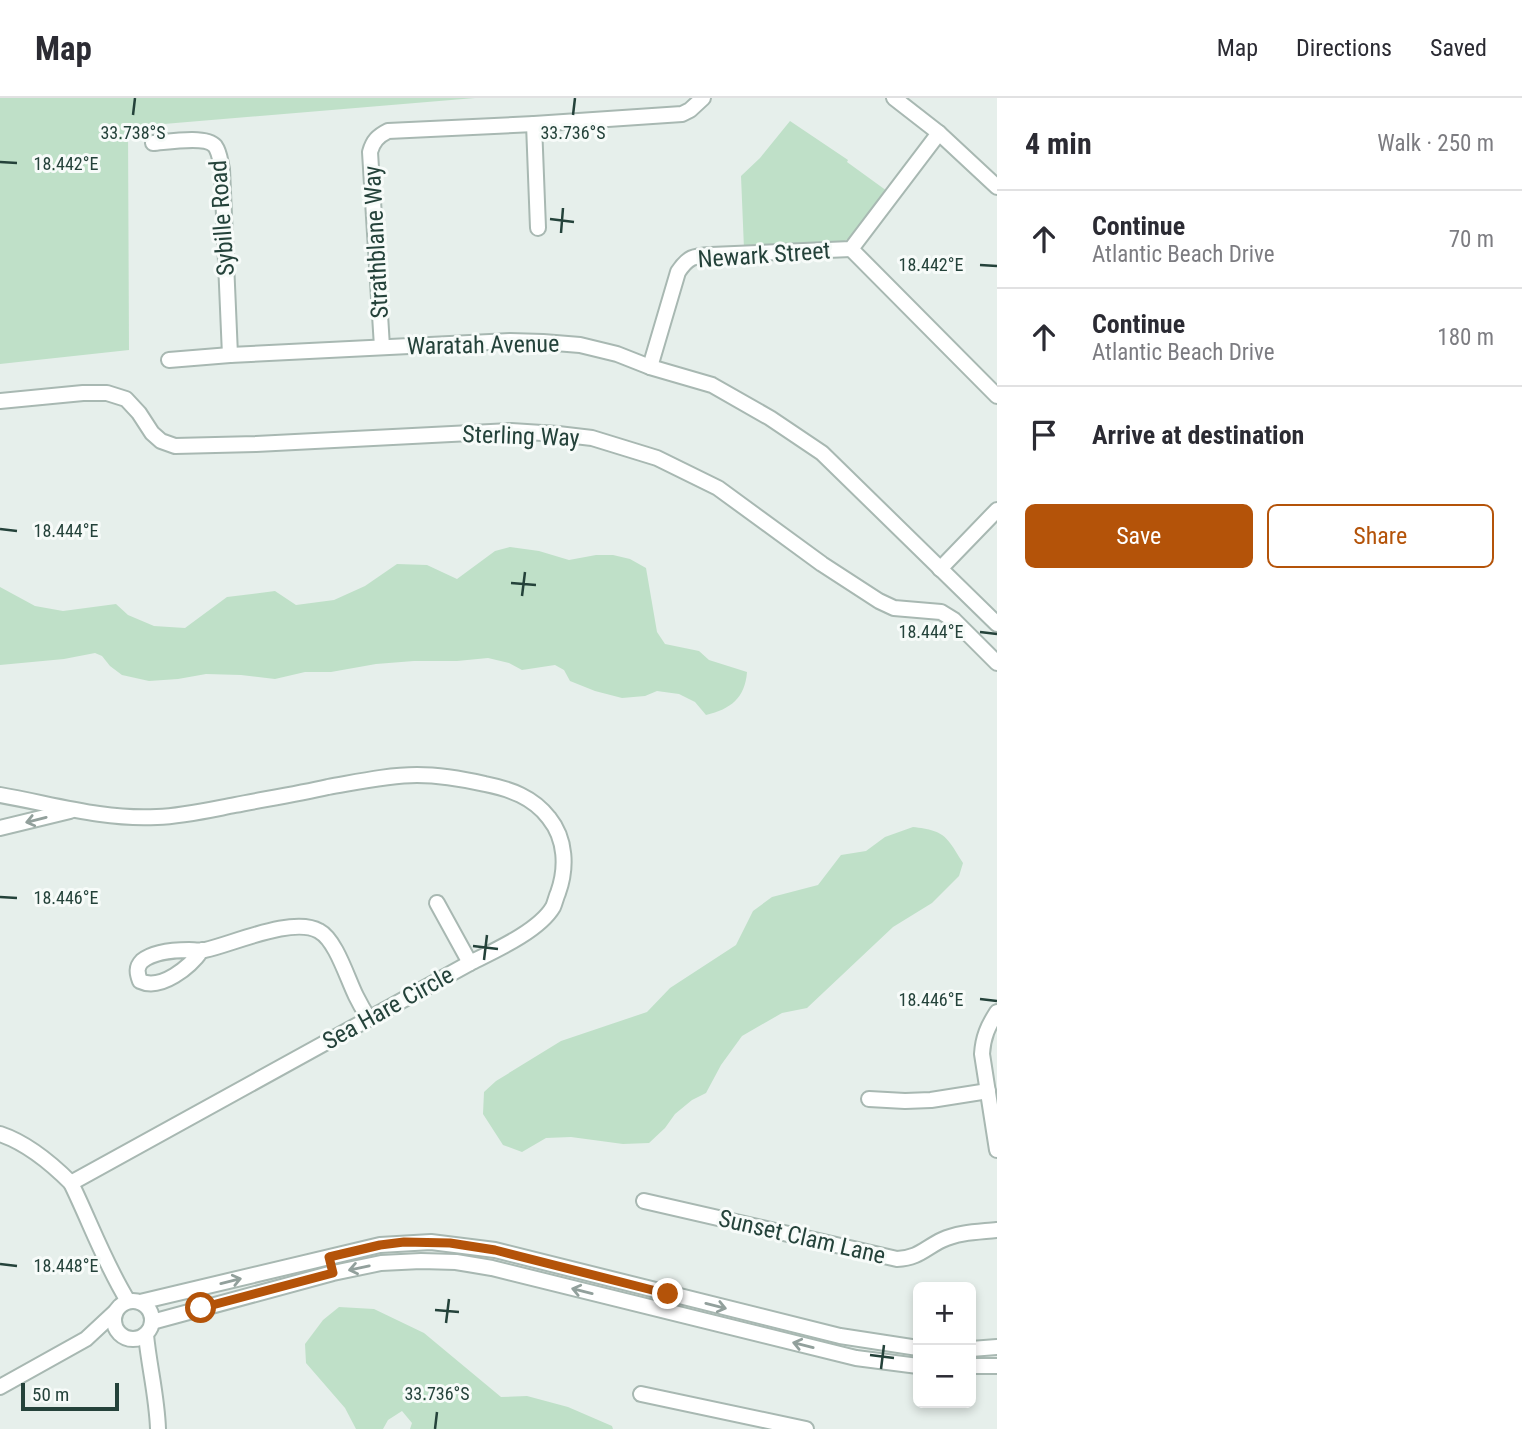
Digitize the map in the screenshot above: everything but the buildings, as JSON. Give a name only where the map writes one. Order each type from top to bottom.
[{"type":"street","name":"Strathblane Way","points":[[382,347],[370,152],[379,135],[388,131],[682,114],[703,98]]},
{"type":"street","points":[[894,98],[939,133],[997,187]]},
{"type":"street","points":[[534,124],[538,228]]},
{"type":"street","name":"Newark Street","points":[[650,367],[678,272],[685,261],[695,256],[851,249],[939,133]]},
{"type":"street","name":"Sybille Road","points":[[153,143],[200,140],[210,142],[219,154],[230,355]]},
{"type":"street","points":[[851,249],[997,396]]},
{"type":"street","name":"Waratah Avenue","points":[[169,360],[510,341],[580,345],[617,354],[650,367],[712,385],[770,418],[822,453],[997,624]]},
{"type":"street","name":"Sterling Way","points":[[0,401],[107,393],[125,398],[152,433],[161,441],[175,446],[511,431],[592,438],[657,458],[718,488],[822,564],[879,601],[894,608],[941,612],[954,620],[997,663]]},
{"type":"street","points":[[940,569],[997,510]]},
{"type":"street","name":"Sea Hare Circle","points":[[0,795],[71,810],[133,817],[174,816],[360,781],[414,775],[462,779],[514,791],[544,811],[554,824],[562,844],[565,865],[562,883],[553,908],[536,925],[502,947],[71,1183]]},
{"type":"street","name":"Sea Hare Circle","points":[[0,828],[71,810]]},
{"type":"street","points":[[437,903],[470,963]]},
{"type":"street","points":[[202,950],[276,930],[314,928],[330,941],[369,1019]]},
{"type":"street","points":[[997,1012],[983,1038],[982,1054],[997,1150]]},
{"type":"street","points":[[869,1099],[932,1100],[988,1091]]},
{"type":"street","points":[[0,1134],[32,1150],[71,1183],[125,1305]]},
{"type":"street","name":"Sunset Clam Lane","points":[[643,1201],[897,1259],[914,1257],[940,1241],[956,1235],[997,1230]]},
{"type":"street","points":[[0,1387],[86,1339],[125,1305],[380,1245],[404,1242],[450,1243],[495,1250],[840,1336],[913,1347]]},
{"type":"street","points":[[492,1268],[495,1250]]},
{"type":"street","points":[[329,1257],[333,1273]]},
{"type":"street","points":[[86,1339],[120,1334],[131,1339],[145,1332],[333,1273],[381,1263],[456,1262],[492,1268],[856,1358],[913,1365]]},
{"type":"street","points":[[663,1310],[668,1294]]},
{"type":"street","points":[[125,1305],[149,1310],[145,1332],[158,1429]]},
{"type":"street","points":[[120,1334],[114,1324],[125,1305]]},
{"type":"street","points":[[836,1353],[840,1336]]},
{"type":"street","points":[[976,1349],[997,1347]]},
{"type":"street","points":[[976,1366],[997,1366]]},
{"type":"street","points":[[641,1394],[806,1429]]},
{"type":"green space","points":[[0,98],[475,98],[128,127],[129,350],[0,364]]},
{"type":"green space","points":[[790,121],[848,160],[847,162],[887,191],[850,238],[838,244],[744,249],[741,176],[760,158]]},
{"type":"green space","points":[[510,547],[539,551],[569,560],[613,555],[630,559],[646,568],[657,632],[665,644],[699,651],[709,660],[747,672],[740,695],[729,706],[706,715],[695,702],[679,694],[657,691],[645,696],[622,698],[570,681],[564,670],[555,665],[522,670],[509,663],[488,658],[376,664],[331,672],[305,672],[275,679],[206,674],[149,681],[122,675],[95,653],[0,665],[0,587],[35,606],[63,611],[116,604],[128,615],[154,626],[185,628],[227,597],[275,591],[296,605],[334,600],[365,586],[397,564],[427,565],[457,579],[495,551]]},
{"type":"green space","points":[[913,827],[943,835],[963,863],[959,876],[932,903],[893,927],[807,1008],[782,1013],[742,1036],[721,1065],[706,1093],[675,1114],[649,1143],[623,1144],[571,1137],[546,1138],[522,1152],[503,1145],[483,1114],[484,1092],[496,1081],[561,1041],[647,1012],[670,988],[736,945],[753,911],[772,897],[818,885],[841,855],[866,851],[885,837]]},
{"type":"green space","points":[[339,1307],[374,1309],[424,1333],[501,1397],[527,1396],[568,1407],[612,1426],[613,1429],[410,1429],[412,1423],[402,1411],[388,1420],[383,1429],[356,1429],[345,1408],[306,1363],[305,1344],[323,1320]]},
{"type":"route","points":[[201,1308],[333,1273],[329,1257],[404,1242],[450,1243],[495,1250],[668,1294]]}]
